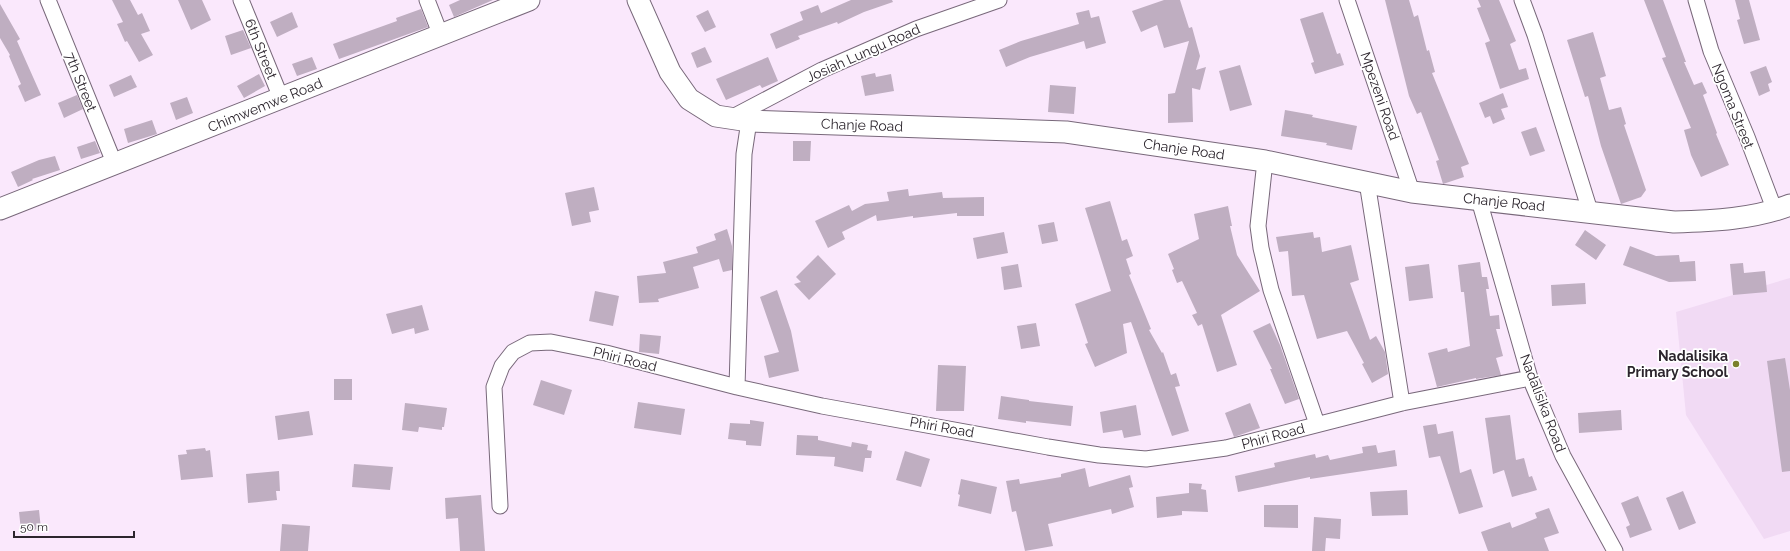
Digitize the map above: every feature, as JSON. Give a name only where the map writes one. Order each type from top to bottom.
[{"type":"street","name":"7th Street","points":[[48,0],[115,165]]},
{"type":"street","name":"6th Street","points":[[241,0],[282,98]]},
{"type":"street","points":[[427,0],[441,36]]},
{"type":"street","name":"Chimwemwe Road","points":[[0,210],[529,0]]},
{"type":"street","name":"Chanje Road","points":[[638,0],[670,72],[690,99],[716,116],[740,120],[1066,132],[1265,161],[1412,192],[1590,211],[1674,222],[1709,221],[1782,208]]},
{"type":"street","name":"Josiah Lungu Road","points":[[740,120],[829,67],[916,29],[999,0]]},
{"type":"street","name":"Mpezeni Road","points":[[1347,0],[1412,192]]},
{"type":"street","points":[[1522,0],[1535,35],[1590,211]]},
{"type":"street","name":"Ngoma Street","points":[[1696,0],[1711,51],[1747,137],[1782,208]]},
{"type":"street","points":[[737,387],[744,154],[740,120]]},
{"type":"street","points":[[1265,161],[1258,226],[1261,248],[1271,290],[1317,424]]},
{"type":"street","points":[[1367,182],[1402,404]]},
{"type":"street","name":"Nadalisika Road","points":[[1479,200],[1530,378],[1563,456],[1615,551]]},
{"type":"street","name":"Phiri Road","points":[[500,506],[494,387],[502,366],[513,352],[530,343],[551,342],[606,353],[737,387],[822,406],[1048,447],[1099,455],[1146,459],[1226,448],[1317,424],[1402,404],[1530,378]]},
{"type":"shaded area","name":"Nadalisika Primary School","points":[[1790,278],[1790,531],[1764,539],[1686,415],[1676,312]]},
{"type":"building","points":[[112,0],[130,0],[138,15],[142,13],[150,31],[141,34],[153,55],[139,62],[127,41],[125,42],[117,24],[123,22]]},
{"type":"building","points":[[178,0],[202,0],[211,20],[191,30]]},
{"type":"building","points":[[460,0],[493,0],[454,17],[449,5]]},
{"type":"building","points":[[851,0],[892,0],[893,2],[864,12],[838,24],[837,22],[798,36],[800,39],[776,49],[770,34],[803,20],[800,12],[818,5],[821,13]]},
{"type":"building","points":[[1164,0],[1180,0],[1189,28],[1192,27],[1200,56],[1196,70],[1206,67],[1200,90],[1192,88],[1193,122],[1168,123],[1168,94],[1175,93],[1189,41],[1164,48],[1157,25],[1141,32],[1132,11]]},
{"type":"building","points":[[1385,0],[1409,0],[1414,17],[1418,15],[1427,51],[1429,50],[1435,72],[1432,73],[1469,164],[1461,167],[1464,177],[1443,184],[1436,161],[1439,160],[1421,112],[1417,114],[1409,96]]},
{"type":"building","points":[[1478,0],[1499,0],[1516,41],[1510,44],[1519,70],[1526,68],[1529,79],[1500,89],[1485,43],[1490,41],[1477,8],[1481,7]]},
{"type":"building","points":[[1644,0],[1663,0],[1686,62],[1684,62],[1694,85],[1702,82],[1707,93],[1703,95],[1717,133],[1716,134],[1729,165],[1701,177],[1691,155],[1684,130],[1691,128],[1662,58],[1666,57]]},
{"type":"building","points":[[1735,0],[1749,0],[1760,40],[1744,44],[1737,20],[1740,19]]},
{"type":"building","points":[[0,4],[20,39],[17,41],[41,95],[25,102],[18,86],[21,84],[9,56],[10,55],[0,38]]},
{"type":"building","points":[[421,9],[428,27],[339,59],[333,44],[397,21],[396,18]]},
{"type":"building","points":[[708,10],[716,27],[705,32],[696,16]]},
{"type":"building","points":[[1089,10],[1091,18],[1099,16],[1106,43],[1086,49],[1084,41],[1030,57],[1006,67],[999,50],[1021,41],[1079,24],[1076,13]]},
{"type":"building","points":[[292,12],[298,27],[277,37],[270,22]]},
{"type":"building","points":[[1323,12],[1337,54],[1340,53],[1344,65],[1315,74],[1311,63],[1314,62],[1300,19]]},
{"type":"building","points":[[243,30],[251,48],[231,55],[225,36]]},
{"type":"building","points":[[1593,32],[1606,76],[1600,78],[1609,110],[1621,107],[1626,124],[1624,125],[1646,190],[1641,197],[1621,204],[1601,146],[1588,96],[1585,97],[1567,40]]},
{"type":"building","points":[[705,47],[712,62],[697,68],[691,53]]},
{"type":"building","points":[[312,57],[317,69],[297,76],[292,64]]},
{"type":"building","points":[[768,57],[778,81],[762,88],[760,85],[726,100],[716,79]]},
{"type":"building","points":[[1240,65],[1252,105],[1230,111],[1219,71]]},
{"type":"building","points":[[1766,66],[1772,82],[1768,84],[1770,91],[1759,96],[1750,72]]},
{"type":"building","points":[[875,73],[876,77],[891,74],[894,91],[865,96],[861,76]]},
{"type":"building","points":[[259,74],[265,86],[244,98],[237,86]]},
{"type":"building","points":[[131,75],[137,87],[114,97],[109,85]]},
{"type":"building","points":[[1050,85],[1076,87],[1074,114],[1048,112]]},
{"type":"building","points":[[1503,93],[1508,107],[1501,109],[1505,119],[1493,124],[1490,116],[1485,118],[1479,103]]},
{"type":"building","points":[[77,95],[83,109],[64,118],[58,103]]},
{"type":"building","points":[[187,97],[193,113],[176,120],[170,103]]},
{"type":"building","points":[[1285,110],[1357,126],[1352,150],[1326,145],[1327,143],[1281,136]]},
{"type":"building","points":[[152,120],[157,134],[128,143],[124,129]]},
{"type":"building","points":[[1536,127],[1545,151],[1530,156],[1521,132]]},
{"type":"building","points":[[95,141],[100,153],[81,159],[77,147]]},
{"type":"building","points":[[793,141],[811,141],[810,161],[793,161]]},
{"type":"building","points":[[55,156],[60,170],[32,179],[33,180],[18,187],[11,172],[39,160]]},
{"type":"building","points":[[594,187],[599,210],[589,212],[591,222],[572,226],[565,193]]},
{"type":"building","points":[[908,189],[909,196],[942,192],[943,198],[984,197],[984,216],[957,216],[957,213],[913,218],[913,216],[877,221],[876,215],[842,232],[845,239],[828,248],[815,221],[849,205],[852,211],[865,204],[889,201],[887,192]]},
{"type":"building","points":[[1110,201],[1122,241],[1127,239],[1133,256],[1126,259],[1131,274],[1129,275],[1151,329],[1149,330],[1162,353],[1163,352],[1171,375],[1176,373],[1180,386],[1175,387],[1189,431],[1172,436],[1131,322],[1123,324],[1127,353],[1095,367],[1085,344],[1088,343],[1075,304],[1111,291],[1085,208]]},
{"type":"building","points":[[1228,206],[1232,226],[1230,226],[1237,255],[1260,291],[1221,315],[1237,365],[1217,372],[1202,324],[1198,326],[1192,315],[1197,313],[1182,281],[1177,283],[1172,270],[1174,269],[1168,254],[1199,239],[1194,214]]},
{"type":"building","points":[[1054,222],[1058,241],[1042,244],[1038,225]]},
{"type":"building","points":[[727,229],[732,246],[732,270],[723,272],[719,259],[693,267],[699,288],[658,299],[659,302],[639,303],[637,276],[666,273],[663,262],[698,253],[696,247],[716,240],[714,234]]},
{"type":"building","points":[[1585,230],[1606,245],[1596,260],[1575,245]]},
{"type":"building","points":[[1004,232],[1008,253],[977,259],[973,238]]},
{"type":"building","points":[[1313,232],[1314,238],[1320,237],[1322,252],[1351,245],[1359,280],[1350,283],[1370,340],[1376,336],[1385,352],[1388,374],[1372,383],[1362,364],[1364,363],[1347,331],[1317,339],[1304,295],[1292,296],[1288,251],[1279,252],[1276,237]]},
{"type":"building","points":[[1630,246],[1656,256],[1679,255],[1680,262],[1695,261],[1696,281],[1669,282],[1623,265]]},
{"type":"building","points":[[818,255],[836,274],[809,300],[794,284],[801,282],[796,277]]},
{"type":"building","points":[[1480,262],[1482,277],[1487,277],[1489,289],[1486,289],[1490,316],[1499,315],[1500,329],[1496,329],[1503,356],[1496,358],[1501,375],[1476,378],[1437,387],[1428,353],[1447,348],[1448,352],[1470,346],[1464,292],[1461,292],[1458,265]]},
{"type":"building","points":[[1743,263],[1744,273],[1765,271],[1767,292],[1733,295],[1730,264]]},
{"type":"building","points":[[1018,264],[1022,287],[1004,290],[1001,267]]},
{"type":"building","points":[[1429,264],[1433,298],[1409,301],[1405,267]]},
{"type":"building","points":[[1585,283],[1586,304],[1552,306],[1551,285]]},
{"type":"building","points":[[777,290],[791,331],[799,371],[769,378],[764,356],[779,352],[760,297]]},
{"type":"building","points":[[595,291],[619,296],[613,326],[589,321]]},
{"type":"building","points":[[422,305],[429,330],[415,334],[414,328],[392,334],[386,314]]},
{"type":"building","points":[[1036,323],[1040,346],[1021,349],[1017,326]]},
{"type":"building","points":[[1270,323],[1280,345],[1299,399],[1285,404],[1270,369],[1272,369],[1253,331]]},
{"type":"building","points":[[640,334],[661,336],[659,354],[639,352]]},
{"type":"building","points":[[1785,358],[1790,390],[1790,471],[1782,472],[1767,361]]},
{"type":"building","points":[[938,365],[966,366],[964,411],[936,411]]},
{"type":"building","points":[[334,379],[352,379],[352,400],[334,400]]},
{"type":"building","points":[[541,380],[572,390],[564,415],[533,405]]},
{"type":"building","points":[[1001,396],[1073,406],[1071,426],[1026,421],[1026,423],[998,419]]},
{"type":"building","points":[[638,402],[685,409],[681,435],[634,428]]},
{"type":"building","points":[[405,403],[447,408],[444,427],[442,427],[442,430],[419,427],[418,432],[402,430]]},
{"type":"building","points":[[1250,403],[1260,428],[1234,437],[1225,413]]},
{"type":"building","points":[[1136,405],[1141,435],[1124,438],[1122,430],[1103,433],[1100,412]]},
{"type":"building","points":[[1621,410],[1622,430],[1579,433],[1578,413]]},
{"type":"building","points":[[309,411],[313,435],[278,440],[275,416]]},
{"type":"building","points":[[1510,415],[1516,460],[1524,458],[1529,477],[1532,476],[1537,490],[1512,497],[1504,470],[1493,474],[1485,418]]},
{"type":"building","points":[[750,420],[764,422],[761,446],[746,445],[746,441],[728,439],[730,423],[750,424]]},
{"type":"building","points":[[1436,424],[1438,434],[1453,431],[1460,473],[1471,469],[1483,507],[1459,514],[1440,456],[1429,458],[1423,426]]},
{"type":"building","points":[[797,435],[818,436],[818,440],[851,447],[852,442],[868,445],[867,450],[872,451],[871,458],[865,458],[863,472],[834,466],[835,457],[796,455]]},
{"type":"building","points":[[1376,445],[1378,453],[1395,450],[1397,466],[1310,479],[1310,477],[1238,492],[1235,476],[1275,467],[1274,463],[1315,454],[1316,458],[1328,455],[1330,460],[1363,453],[1362,447]]},
{"type":"building","points":[[205,448],[206,451],[210,450],[213,477],[181,480],[178,455],[187,454],[186,450]]},
{"type":"building","points":[[905,451],[930,459],[921,487],[896,480]]},
{"type":"building","points":[[354,464],[393,467],[390,490],[352,487]]},
{"type":"building","points":[[1085,468],[1089,487],[1130,475],[1133,487],[1129,488],[1134,507],[1112,514],[1111,509],[1048,524],[1053,546],[1025,551],[1016,511],[1012,512],[1006,481],[1019,479],[1020,484],[1061,477],[1061,474]]},
{"type":"building","points":[[279,471],[280,491],[276,491],[277,500],[248,503],[246,474]]},
{"type":"building","points":[[961,479],[997,487],[991,514],[958,506],[960,495],[958,494]]},
{"type":"building","points":[[1189,483],[1202,484],[1201,489],[1206,490],[1208,512],[1182,511],[1182,515],[1157,518],[1156,497],[1189,493]]},
{"type":"building","points":[[1407,490],[1408,515],[1372,516],[1370,492]]},
{"type":"building","points":[[1683,491],[1696,523],[1679,530],[1666,498]]},
{"type":"building","points":[[481,495],[485,551],[460,551],[458,518],[446,519],[445,498]]},
{"type":"building","points":[[1638,496],[1652,530],[1630,538],[1626,527],[1630,525],[1621,503]]},
{"type":"building","points":[[1264,505],[1298,505],[1298,528],[1264,527]]},
{"type":"building","points":[[1549,508],[1559,533],[1544,538],[1549,551],[1488,551],[1481,532],[1510,522],[1512,528],[1537,518],[1535,513]]},
{"type":"building","points":[[39,510],[41,529],[21,531],[19,512]]},
{"type":"building","points":[[1314,517],[1341,519],[1340,539],[1326,538],[1325,551],[1312,551]]},
{"type":"building","points":[[282,524],[310,526],[308,551],[280,551]]},
{"type":"place","name":"Nadalisika Primary School","points":[[1736,364]]}]
